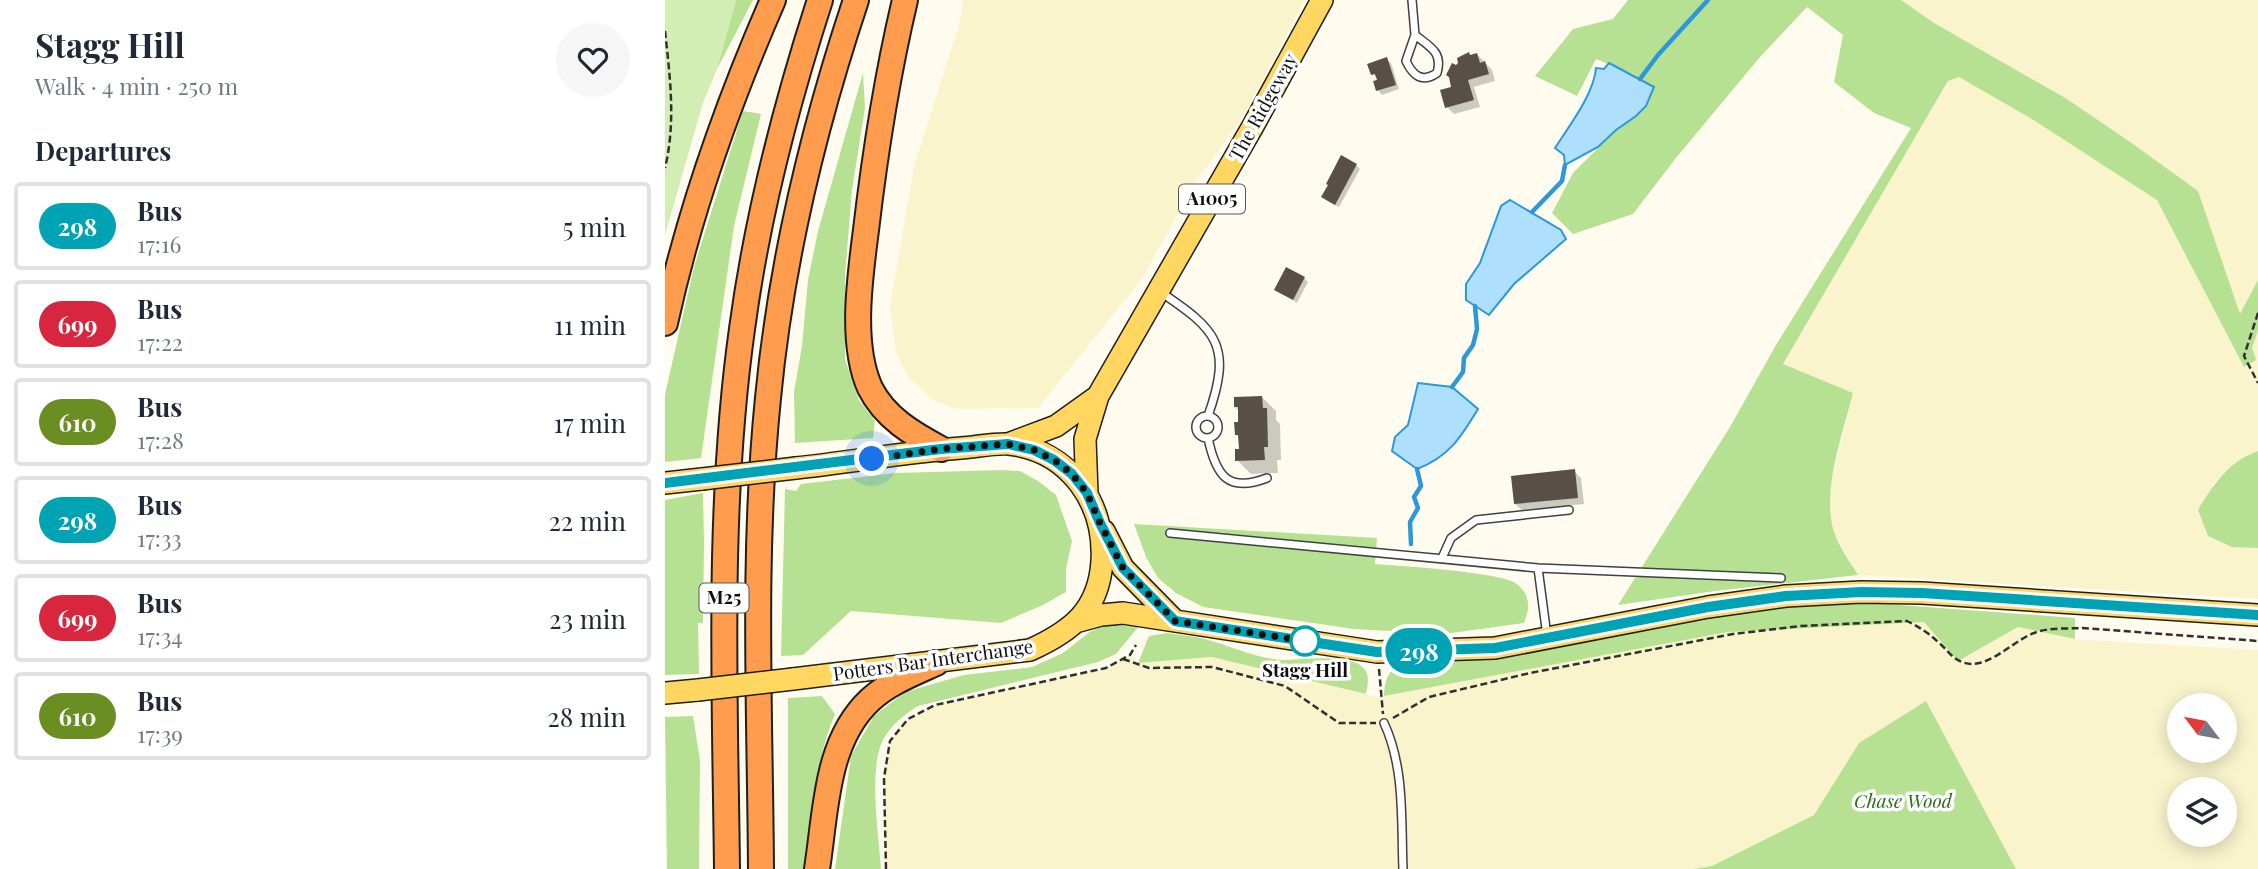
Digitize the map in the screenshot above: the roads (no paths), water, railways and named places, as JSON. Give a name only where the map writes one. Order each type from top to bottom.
[{"type":"highway","points":[[665,323],[690,228],[714,153],[773,0]]},
{"type":"highway","name":"M25","points":[[727,869],[724,596],[730,443],[736,372],[750,276],[773,163],[820,0]]},
{"type":"highway","name":"M25","points":[[761,869],[758,584],[768,396],[778,315],[802,191],[827,92],[856,0]]},
{"type":"highway","points":[[905,0],[888,74],[873,166],[862,259],[860,356],[871,391],[889,415],[913,434],[941,449]]},
{"type":"highway","points":[[817,869],[834,765],[853,720],[871,699],[886,688],[936,663]]},
{"type":"main road","name":"The Ridgeway","points":[[1087,493],[1084,439],[1098,396],[1322,0]]},
{"type":"main road","name":"The Ridgeway","points":[[1008,444],[1056,426],[1098,396]]},
{"type":"main road","name":"Potters Bar Interchange","points":[[665,483],[941,449],[1008,444],[1034,450],[1054,460],[1072,474],[1087,493],[1100,523],[1103,547],[1101,580],[1092,602],[1079,621],[1053,640],[1030,650],[665,693]]},
{"type":"main road","points":[[1100,523],[1123,568],[1175,621]]},
{"type":"main road","points":[[1079,621],[1123,613],[1377,652],[1495,648],[1773,597],[1861,592],[1922,593],[2258,615]]},
{"type":"lane","points":[[1412,0],[1415,35],[1406,61],[1416,76],[1429,78],[1437,73],[1440,63],[1436,52],[1415,35]]},
{"type":"lane","points":[[1159,290],[1195,315],[1210,330],[1218,351],[1220,372],[1208,416],[1198,421],[1196,428],[1198,435],[1208,438],[1216,433],[1218,426],[1215,419],[1208,416]]},
{"type":"lane","points":[[1208,438],[1217,469],[1229,480],[1241,485],[1267,478]]},
{"type":"lane","points":[[1442,558],[1451,538],[1476,520],[1569,510]]},
{"type":"lane","points":[[1170,533],[1538,568],[1781,578]]},
{"type":"lane","points":[[1538,568],[1547,638]]},
{"type":"lane","points":[[1384,723],[1398,763],[1403,869]]},
{"type":"water","points":[[1609,63],[1654,87],[1646,106],[1598,147],[1565,165],[1564,155],[1555,148],[1586,99],[1596,68],[1604,69]]},
{"type":"water","points":[[1510,200],[1561,230],[1566,239],[1514,284],[1489,315],[1466,300],[1466,284],[1480,263],[1501,206]]},
{"type":"water","points":[[1418,383],[1452,387],[1478,409],[1466,429],[1446,452],[1417,469],[1392,451],[1395,437],[1408,425]]},
{"type":"waterway","points":[[1640,79],[1708,0]]},
{"type":"waterway","points":[[1532,212],[1562,181],[1565,165]]},
{"type":"waterway","points":[[1452,387],[1463,372],[1464,358],[1473,345],[1477,329],[1475,306]]},
{"type":"waterway","points":[[1411,544],[1410,522],[1418,508],[1414,497],[1421,486],[1417,469]]},
{"type":"place","name":"Stagg Hill","points":[[1305,641]]},
{"type":"park label","name":"Chase Wood","points":[[1903,801]]}]
